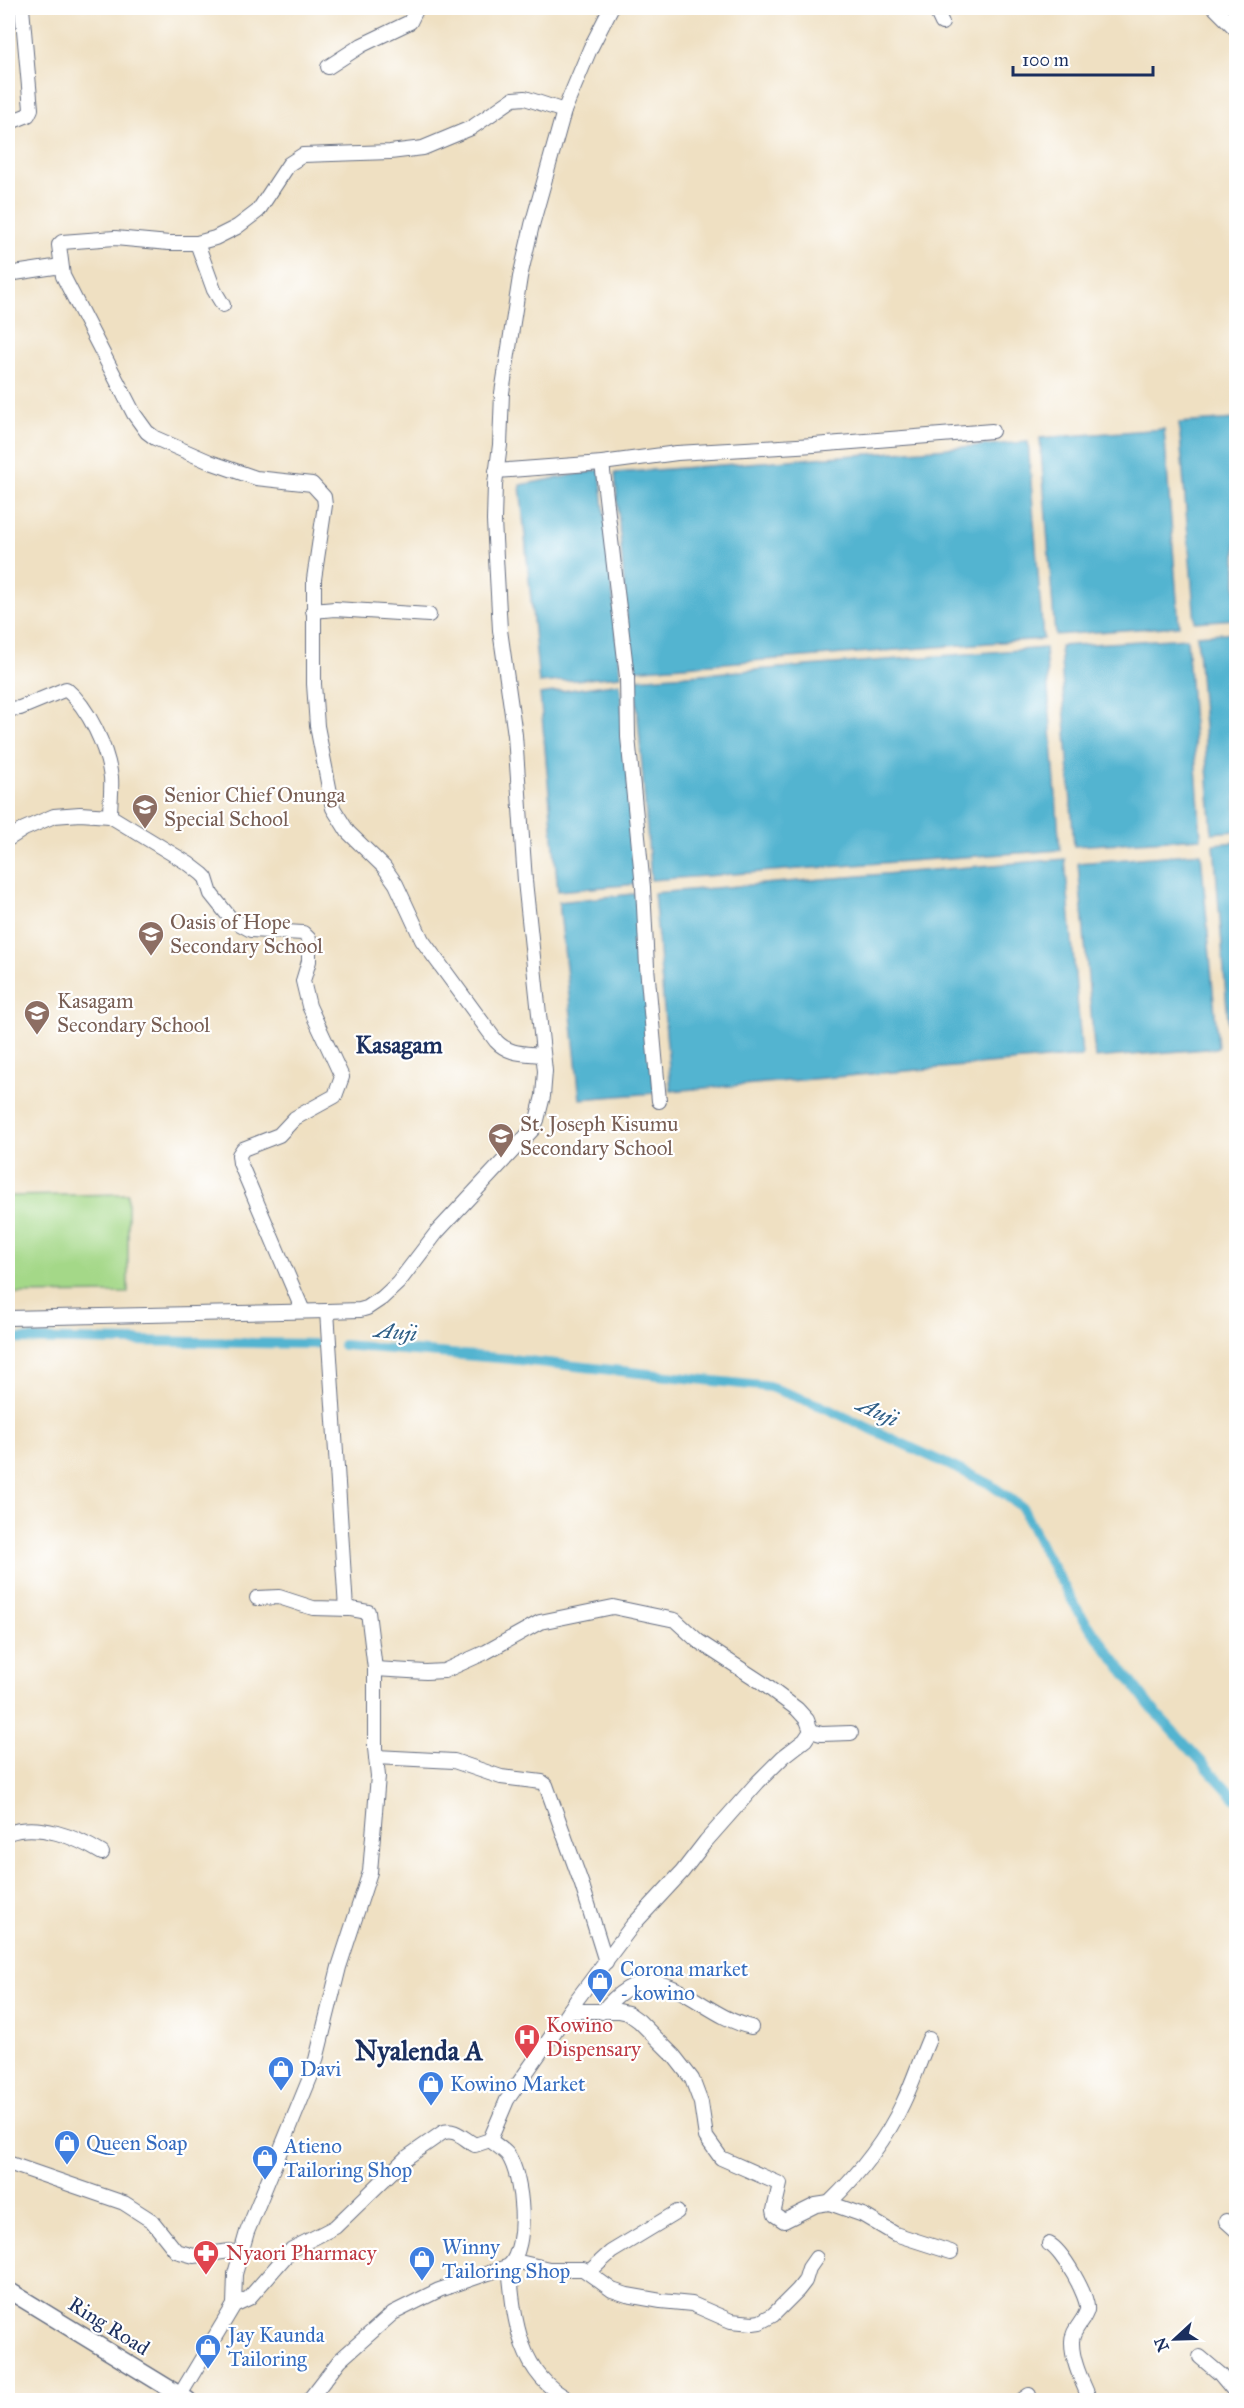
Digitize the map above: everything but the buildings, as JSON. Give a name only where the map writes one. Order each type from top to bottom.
[{"type":"main road","name":"Ring Road","points":[[8,2290],[184,2398]]},
{"type":"street","points":[[8,123],[28,115],[31,109],[22,8]]},
{"type":"street","points":[[328,67],[362,45],[410,22],[417,8]]},
{"type":"street","points":[[8,1318],[327,1311],[367,1308],[398,1283],[436,1232],[533,1129],[543,1096],[545,1071],[525,881],[515,735],[500,630],[494,521],[496,471],[502,393],[520,277],[545,174],[564,111],[590,48],[611,8]]},
{"type":"street","points":[[935,8],[942,23]]},
{"type":"street","points":[[1215,8],[1236,29]]},
{"type":"street","points":[[543,1055],[512,1052],[503,1049],[496,1041],[422,940],[396,884],[384,867],[348,831],[336,814],[328,790],[317,726],[313,611],[314,579],[325,505],[324,497],[312,484],[256,478],[236,472],[177,448],[147,432],[134,414],[63,276],[59,245],[62,242],[115,238],[197,243],[215,238],[237,227],[258,211],[289,164],[303,155],[390,152],[423,148],[471,128],[513,99],[525,98],[564,111]]},
{"type":"street","points":[[197,243],[214,290],[223,305]]},
{"type":"street","points":[[8,274],[61,266]]},
{"type":"street","points":[[496,471],[602,463],[677,453],[814,446],[993,431]]},
{"type":"street","points":[[602,463],[627,677],[628,736],[643,887],[646,968],[658,1101]]},
{"type":"street","points":[[313,611],[335,609],[429,615]]},
{"type":"street","points":[[8,709],[20,708],[66,689],[76,697],[97,732],[111,777],[110,816]]},
{"type":"street","points":[[8,839],[54,816],[80,814],[110,816],[206,878],[211,894],[231,919],[251,930],[303,933],[309,939],[309,961],[303,981],[309,1006],[342,1077],[335,1096],[295,1118],[279,1135],[243,1149],[239,1155],[240,1163],[303,1311]]},
{"type":"street","points":[[327,1311],[346,1609]]},
{"type":"street","points":[[184,2398],[234,2305],[235,2274],[240,2253],[314,2068],[339,1967],[370,1872],[378,1793],[375,1669],[368,1612],[313,1608],[279,1597],[257,1598]]},
{"type":"street","points":[[375,1669],[444,1671],[486,1652],[540,1622],[613,1607],[675,1620],[698,1641],[797,1709],[807,1720],[811,1731]]},
{"type":"street","points":[[811,1731],[821,1734],[851,1733]]},
{"type":"street","points":[[234,2305],[249,2298],[292,2249],[335,2227],[406,2158],[442,2133],[447,2130],[453,2131],[475,2145],[490,2140],[507,2100],[638,1918],[682,1872],[720,1825],[777,1762],[805,1740],[811,1731]]},
{"type":"street","points":[[376,1757],[454,1761],[501,1778],[542,1782],[546,1785],[582,1885],[606,1962]]},
{"type":"street","points":[[8,1833],[38,1830],[61,1834],[84,1842],[102,1853]]},
{"type":"street","points":[[602,2012],[623,1990],[643,1983],[657,1982],[691,1996],[733,2022],[751,2027]]},
{"type":"street","points":[[569,2011],[628,2013],[674,2055],[697,2089],[706,2137],[721,2158],[780,2184],[774,2210],[778,2218],[784,2221],[816,2205],[829,2203],[863,2215],[895,2234],[951,2252]]},
{"type":"street","points":[[829,2203],[862,2170],[886,2133],[903,2103],[929,2039]]},
{"type":"street","points":[[490,2140],[508,2156],[521,2208],[521,2244],[512,2264],[512,2306],[524,2349],[532,2367],[544,2384],[570,2400]]},
{"type":"street","points":[[8,2163],[124,2203],[152,2221],[176,2251],[194,2256],[230,2251],[240,2253]]},
{"type":"street","points":[[589,2272],[611,2253],[677,2212]]},
{"type":"street","points":[[1049,2244],[1055,2247],[1065,2259],[1087,2301],[1087,2310],[1071,2339],[1072,2352],[1089,2400]]},
{"type":"street","points":[[309,2400],[340,2360],[393,2313],[439,2290],[512,2264],[570,2268],[589,2272],[612,2290],[627,2295],[692,2304],[730,2321],[753,2323],[773,2315],[798,2290],[805,2281],[808,2268],[816,2258]]},
{"type":"street","points":[[1200,2357],[1220,2374],[1236,2393]]},
{"type":"green space","points":[[128,1194],[128,1293],[8,1294],[8,1196]]},
{"type":"water","points":[[1236,419],[1236,619],[1195,622],[1179,423]]},
{"type":"water","points":[[1164,429],[1179,626],[1055,635],[1040,438]]},
{"type":"water","points":[[1028,442],[1043,639],[631,670],[615,473]]},
{"type":"water","points":[[600,470],[621,676],[539,683],[520,485]]},
{"type":"water","points":[[1236,632],[1236,831],[1212,833],[1197,635]]},
{"type":"water","points":[[1187,638],[1201,838],[1074,846],[1060,646]]},
{"type":"water","points":[[1045,648],[1060,850],[651,880],[635,679]]},
{"type":"water","points":[[620,683],[637,884],[558,891],[540,694]]},
{"type":"water","points":[[1236,842],[1236,1045],[1230,1046],[1214,844]]},
{"type":"water","points":[[1201,853],[1218,1048],[1095,1058],[1078,863]]},
{"type":"water","points":[[1065,859],[1082,1056],[671,1091],[654,893]]},
{"type":"water","points":[[641,893],[655,1093],[580,1099],[559,902]]},
{"type":"waterway","name":"Auji","points":[[8,1339],[315,1344]]},
{"type":"waterway","name":"Auji","points":[[343,1345],[510,1359],[770,1387],[821,1406],[988,1483],[1022,1507],[1043,1550],[1080,1614],[1149,1705],[1236,1799]]},
{"type":"place","name":"Senior Chief Onunga Special School","points":[[145,830]]},
{"type":"place","name":"Oasis of Hope Secondary School","points":[[151,957]]},
{"type":"place","name":"Kasagam Secondary School","points":[[37,1036]]},
{"type":"place","name":"St. Joseph Kisumu Secondary School","points":[[501,1159]]},
{"type":"place","name":"Corona market - kowino","points":[[600,2004]]},
{"type":"place","name":"Kowino Dispensary","points":[[527,2060]]},
{"type":"place","name":"Davi","points":[[281,2092]]},
{"type":"place","name":"Kowino Market","points":[[431,2107]]},
{"type":"place","name":"Queen Soap","points":[[67,2166]]},
{"type":"place","name":"Atieno Tailoring Shop","points":[[265,2181]]},
{"type":"place","name":"Nyaori Pharmacy","points":[[206,2276]]},
{"type":"place","name":"Winny Tailoring Shop","points":[[422,2282]]},
{"type":"place","name":"Jay Kaunda Tailoring","points":[[208,2370]]},
{"type":"district","name":"Kasagam","points":[[399,1045]]},
{"type":"district","name":"Nyalenda A","points":[[419,2051]]}]
